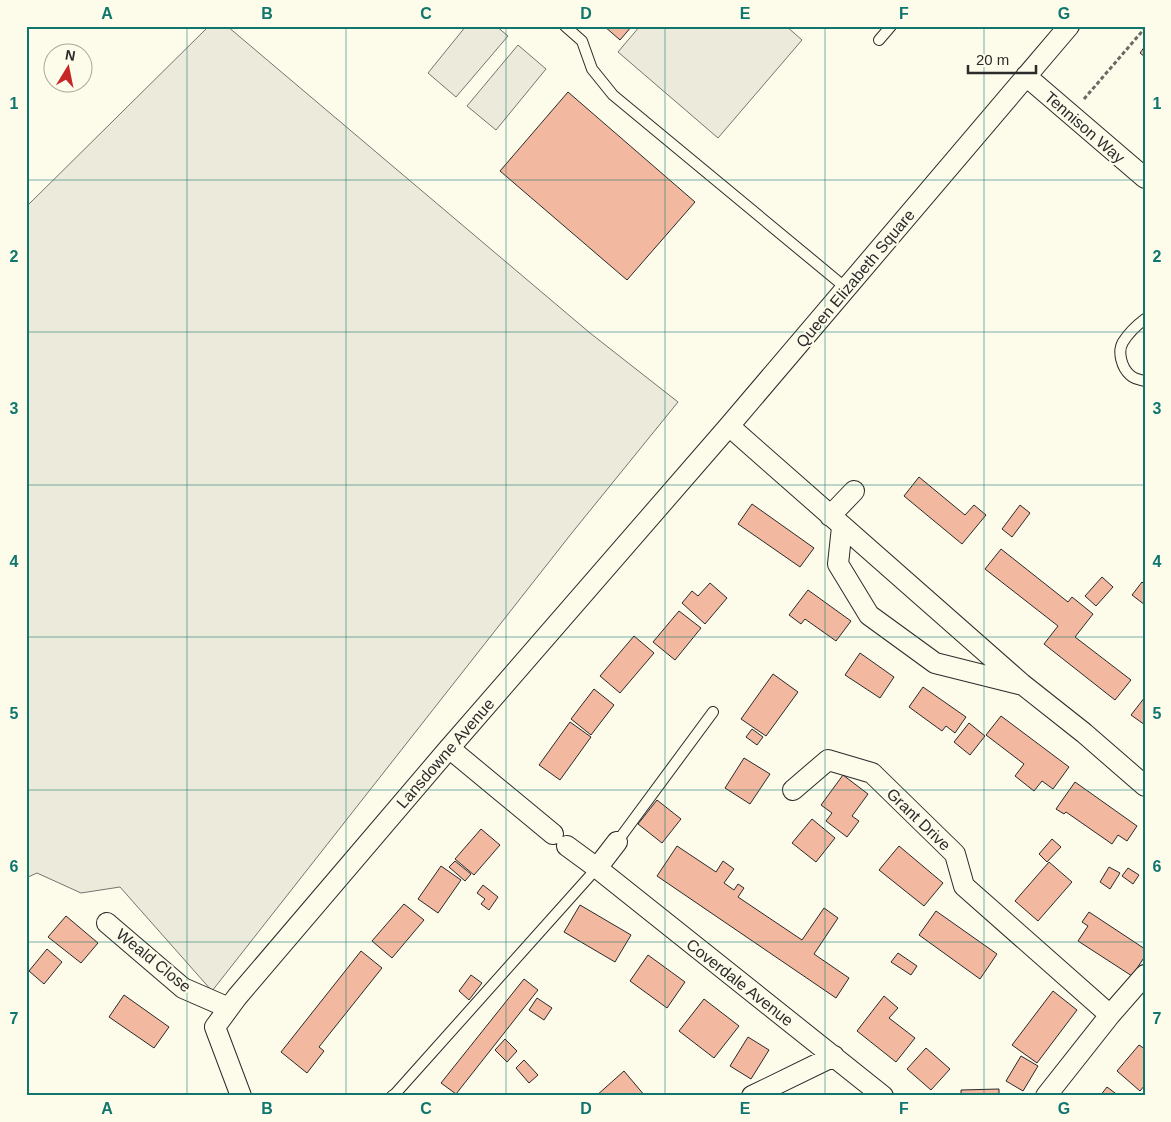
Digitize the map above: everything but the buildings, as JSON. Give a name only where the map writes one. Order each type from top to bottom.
[{"type":"street","name":"Queen Elizabeth Square","points":[[729,426],[1069,26]]},
{"type":"street","name":"Tennison Way","points":[[1026,76],[1145,178]]},
{"type":"street","points":[[729,426],[1022,684],[1084,733],[1145,786]]},
{"type":"street","name":"Lansdowne Avenue","points":[[241,1096],[214,1027],[237,996],[449,748],[729,426]]},
{"type":"street","points":[[854,490],[836,521],[838,564],[869,615],[935,663],[1022,684]]},
{"type":"street","name":"Coverdale Avenue","points":[[449,748],[560,840],[884,1096]]},
{"type":"street","name":"Grant Drive","points":[[793,790],[828,760],[872,773],[955,854],[964,886],[1110,1015]]},
{"type":"street","points":[[597,868],[617,842]]},
{"type":"street","name":"Weald Close","points":[[107,922],[183,988],[229,1008]]},
{"type":"street","points":[[1046,1096],[1110,1015],[1145,975]]},
{"type":"street","points":[[752,1096],[834,1056]]},
{"type":"lane","points":[[564,26],[582,41],[592,70],[613,95],[846,288]]},
{"type":"lane","points":[[879,40],[891,26]]},
{"type":"lane","points":[[1145,319],[1126,338],[1122,344],[1120,356],[1124,368],[1130,376],[1145,381]]},
{"type":"lane","points":[[617,842],[713,712]]},
{"type":"lane","points":[[392,1096],[597,868]]},
{"type":"path","points":[[1070,114],[1145,28]]},
{"type":"shaded area","points":[[209,26],[227,26],[590,333],[678,402],[571,534],[212,991],[120,887],[81,893],[37,873],[26,878],[26,207]]},
{"type":"shaded area","points":[[466,26],[496,26],[508,36],[456,97],[428,73]]},
{"type":"shaded area","points":[[640,26],[786,26],[802,40],[718,138],[618,52]]},
{"type":"shaded area","points":[[518,45],[546,69],[496,130],[467,106]]}]
